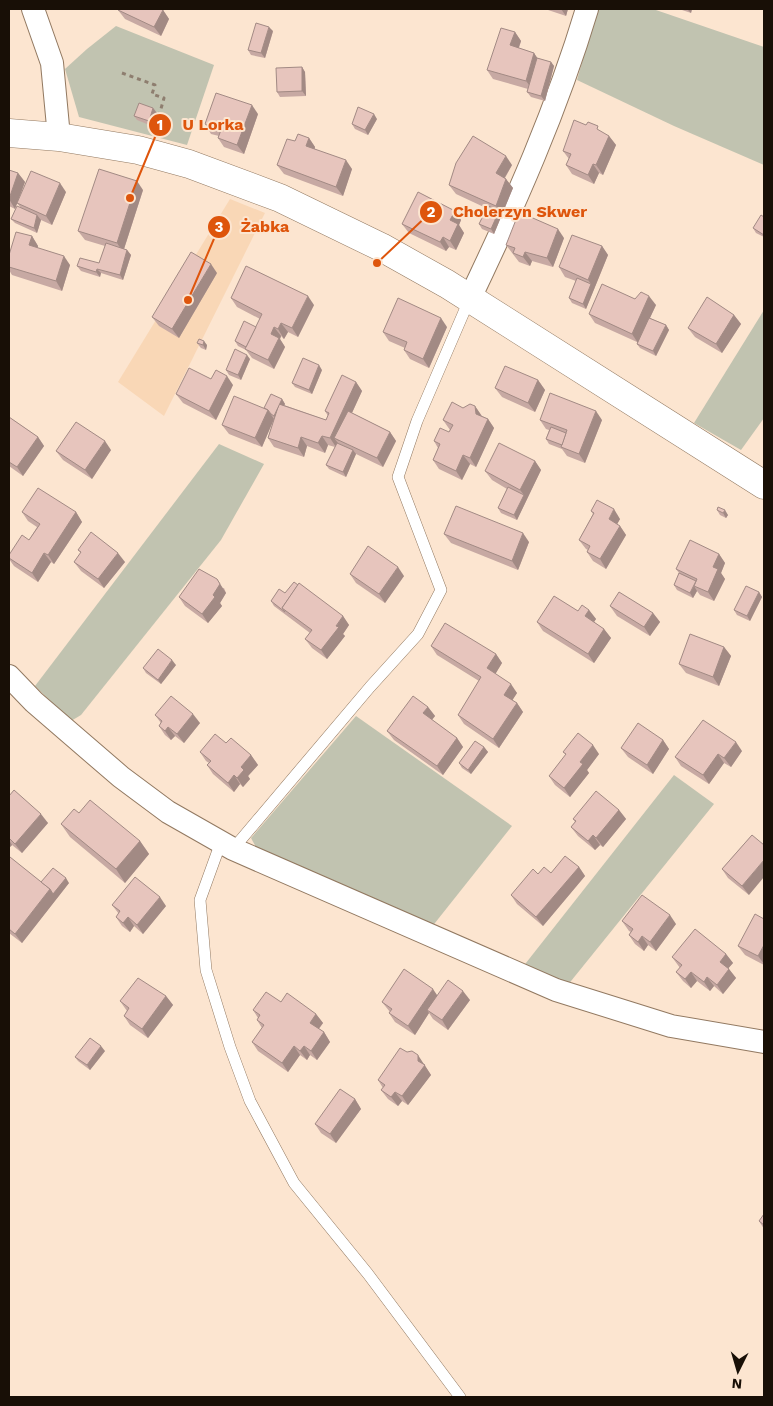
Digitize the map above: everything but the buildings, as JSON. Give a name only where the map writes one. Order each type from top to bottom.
[{"type":"street","points":[[33,9],[52,63],[59,137]]},
{"type":"street","points":[[470,298],[512,212],[574,53],[588,9]]},
{"type":"street","points":[[9,133],[59,137],[153,153],[268,193],[381,247],[470,298],[764,485]]},
{"type":"street","points":[[9,676],[34,702],[121,777],[168,812],[227,845],[556,990],[670,1026],[764,1042]]},
{"type":"lane","points":[[460,1397],[368,1274],[294,1182],[250,1101],[230,1047],[206,970],[200,900],[227,845],[418,634],[441,590],[398,477],[417,421],[470,298]]},
{"type":"path","points":[[122,73],[155,84],[152,94],[164,98],[154,132]]},
{"type":"shaded area","points":[[230,199],[265,213],[164,416],[118,382]]},
{"type":"green space","points":[[597,9],[653,9],[764,47],[764,165],[674,126],[577,80]]},
{"type":"green space","points":[[116,26],[214,65],[187,145],[79,117],[65,69]]},
{"type":"green space","points":[[764,310],[764,418],[741,450],[694,423]]},
{"type":"green space","points":[[219,444],[264,464],[221,540],[81,715],[71,721],[35,686]]},
{"type":"green space","points":[[356,716],[512,826],[431,928],[257,849],[251,838]]},
{"type":"green space","points":[[674,775],[714,804],[567,986],[522,968]]},
{"type":"place","name":"U Lorka","points":[[130,198]]},
{"type":"place","name":"Cholerzyn Skwer","points":[[377,263]]},
{"type":"place","name":"Żabka","points":[[188,300]]}]
